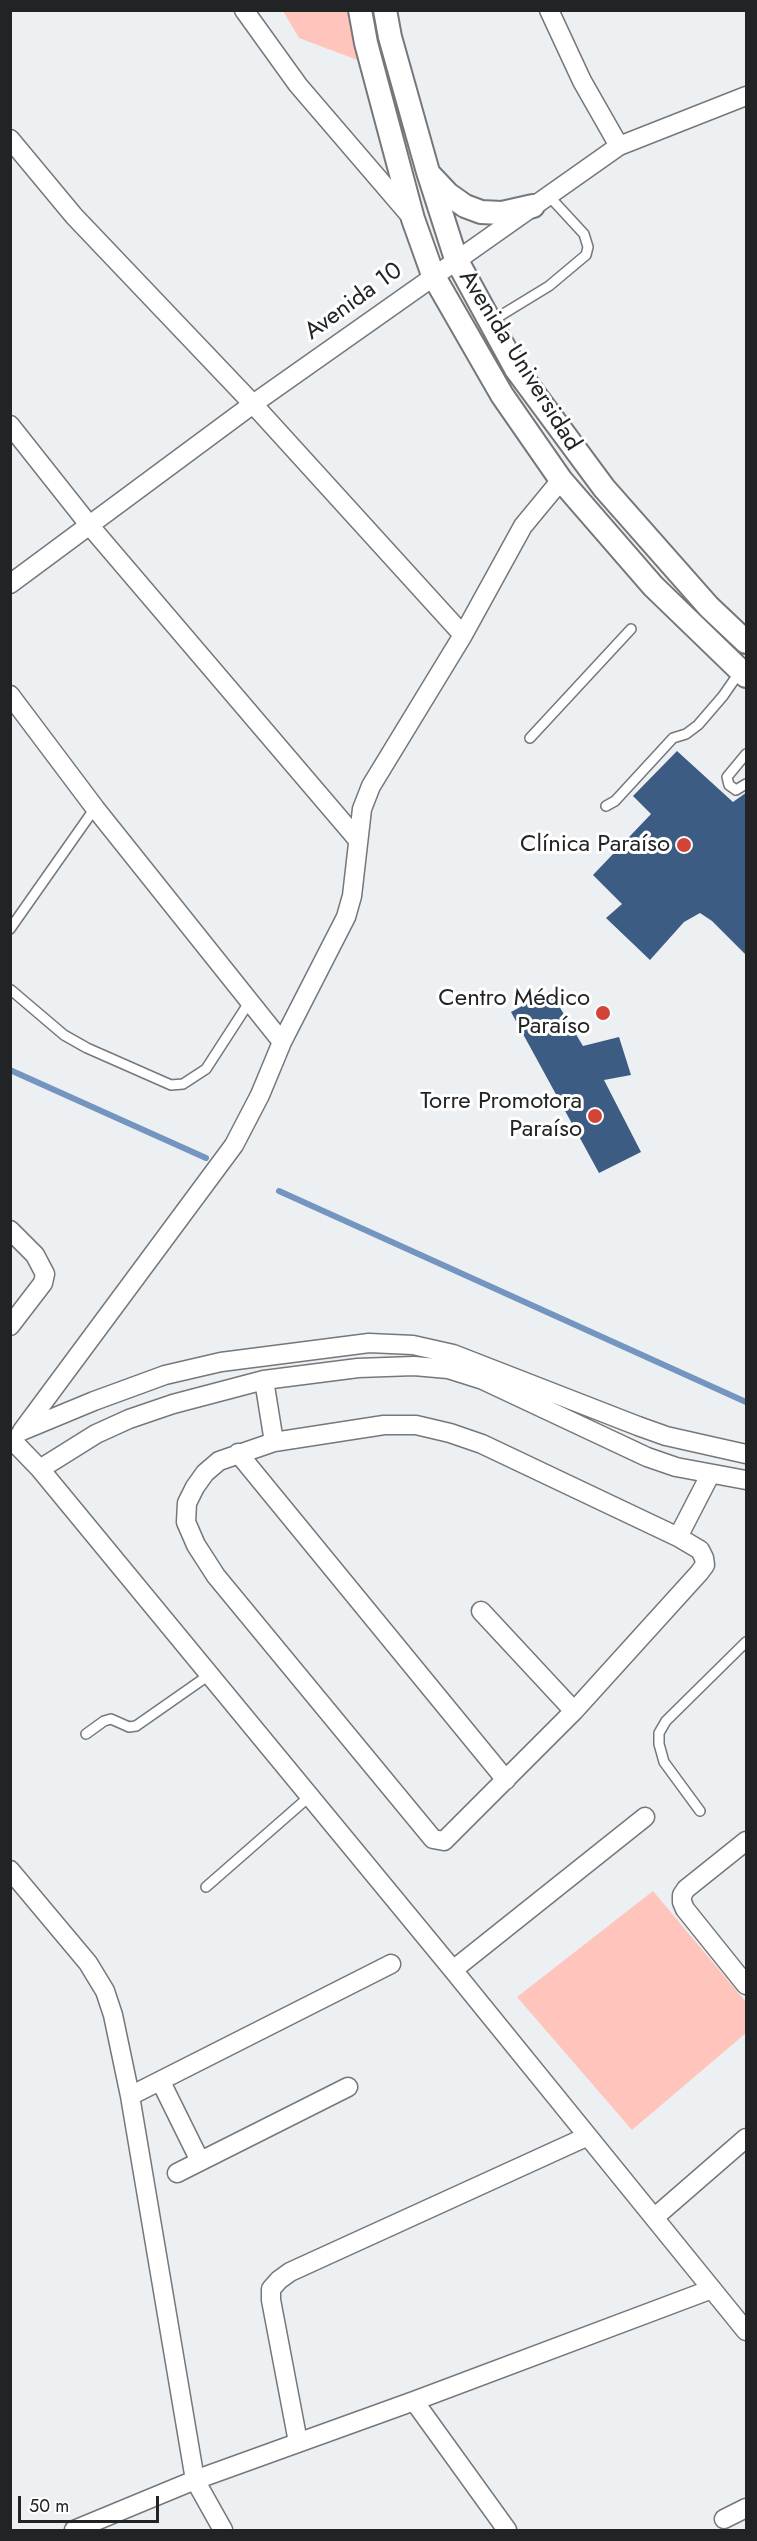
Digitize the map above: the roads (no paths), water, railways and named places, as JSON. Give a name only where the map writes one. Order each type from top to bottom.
[{"type":"street","points":[[244,10],[298,85],[413,219]]},
{"type":"street","name":"Avenida Universidad","points":[[360,10],[366,43],[413,219],[433,275],[502,395],[561,480],[653,586],[744,673]]},
{"type":"street","name":"Avenida Universidad","points":[[385,10],[390,37],[428,172],[456,259],[516,369],[604,488],[709,607],[747,642]]},
{"type":"street","points":[[549,10],[582,81],[619,146]]},
{"type":"street","name":"Avenida 10","points":[[10,584],[253,404],[619,146],[747,96]]},
{"type":"street","points":[[10,139],[74,216],[253,404],[463,635]]},
{"type":"street","points":[[428,172],[448,194],[465,206],[481,212],[502,213],[541,200]]},
{"type":"street","points":[[10,425],[90,526],[357,838]]},
{"type":"street","points":[[14,1435],[234,1145],[260,1095],[282,1042],[346,917],[355,874],[357,838],[362,809],[371,786],[463,635],[523,526],[561,480]]},
{"type":"street","points":[[10,695],[95,808],[282,1042]]},
{"type":"street","points":[[10,1230],[35,1255],[45,1274],[43,1283],[10,1326]]},
{"type":"street","points":[[14,1435],[94,1401],[165,1375],[221,1362],[369,1343],[413,1345],[453,1354],[666,1436],[747,1454]]},
{"type":"street","points":[[40,1469],[96,1434],[129,1419],[172,1404],[264,1380],[358,1368],[414,1366],[448,1369],[483,1380],[647,1457],[675,1467],[747,1480]]},
{"type":"street","points":[[264,1380],[274,1442]]},
{"type":"street","points":[[384,1425],[416,1425],[450,1432],[482,1444],[678,1537],[700,1550],[705,1565],[573,1711],[450,1836],[444,1841],[433,1839],[216,1576],[196,1545],[186,1522],[187,1503],[205,1473],[219,1461],[274,1442],[384,1425]]},
{"type":"street","points":[[14,1435],[208,1675],[453,1970],[586,2137],[655,2217],[747,2331]]},
{"type":"street","points":[[238,1453],[506,1779]]},
{"type":"street","points":[[678,1537],[710,1475]]},
{"type":"street","points":[[481,1611],[573,1711]]},
{"type":"street","points":[[453,1970],[645,1817]]},
{"type":"street","points":[[747,1841],[686,1889],[682,1895],[685,1909],[747,1985]]},
{"type":"street","points":[[10,1870],[80,1951],[105,1991],[113,2014],[130,2096],[195,2480],[223,2530]]},
{"type":"street","points":[[130,2096],[391,1964]]},
{"type":"street","points":[[161,2082],[200,2161]]},
{"type":"street","points":[[177,2173],[348,2087]]},
{"type":"street","points":[[298,2442],[271,2300],[272,2289],[279,2280],[290,2272],[586,2137]]},
{"type":"street","points":[[655,2217],[747,2138]]},
{"type":"street","points":[[74,2530],[108,2524],[195,2480],[712,2289]]},
{"type":"street","points":[[414,2401],[507,2530]]},
{"type":"street","points":[[724,2518],[747,2508]]},
{"type":"lane","points":[[490,322],[549,286],[586,255],[588,247],[584,234],[541,200]]},
{"type":"lane","points":[[530,738],[631,629]]},
{"type":"lane","points":[[606,806],[615,801],[673,738],[686,734],[698,724],[744,673]]},
{"type":"lane","points":[[747,754],[727,777],[729,784],[736,790],[747,784]]},
{"type":"lane","points":[[10,929],[95,808]]},
{"type":"lane","points":[[11,990],[64,1035],[87,1048],[171,1085],[183,1084],[206,1069],[250,1001]]},
{"type":"lane","points":[[700,1810],[664,1762],[659,1744],[659,1733],[666,1721],[747,1642]]},
{"type":"lane","points":[[86,1734],[104,1721],[111,1719],[129,1727],[136,1726],[208,1675]]},
{"type":"lane","points":[[206,1887],[310,1796]]},
{"type":"waterway","points":[[10,1070],[206,1158]]},
{"type":"waterway","points":[[279,1191],[746,1402]]},
{"type":"place","name":"Clínica Paraíso","points":[[684,845]]},
{"type":"place","name":"Centro Médico Paraíso","points":[[603,1013]]},
{"type":"place","name":"Torre Promotora Paraíso","points":[[595,1116]]}]
